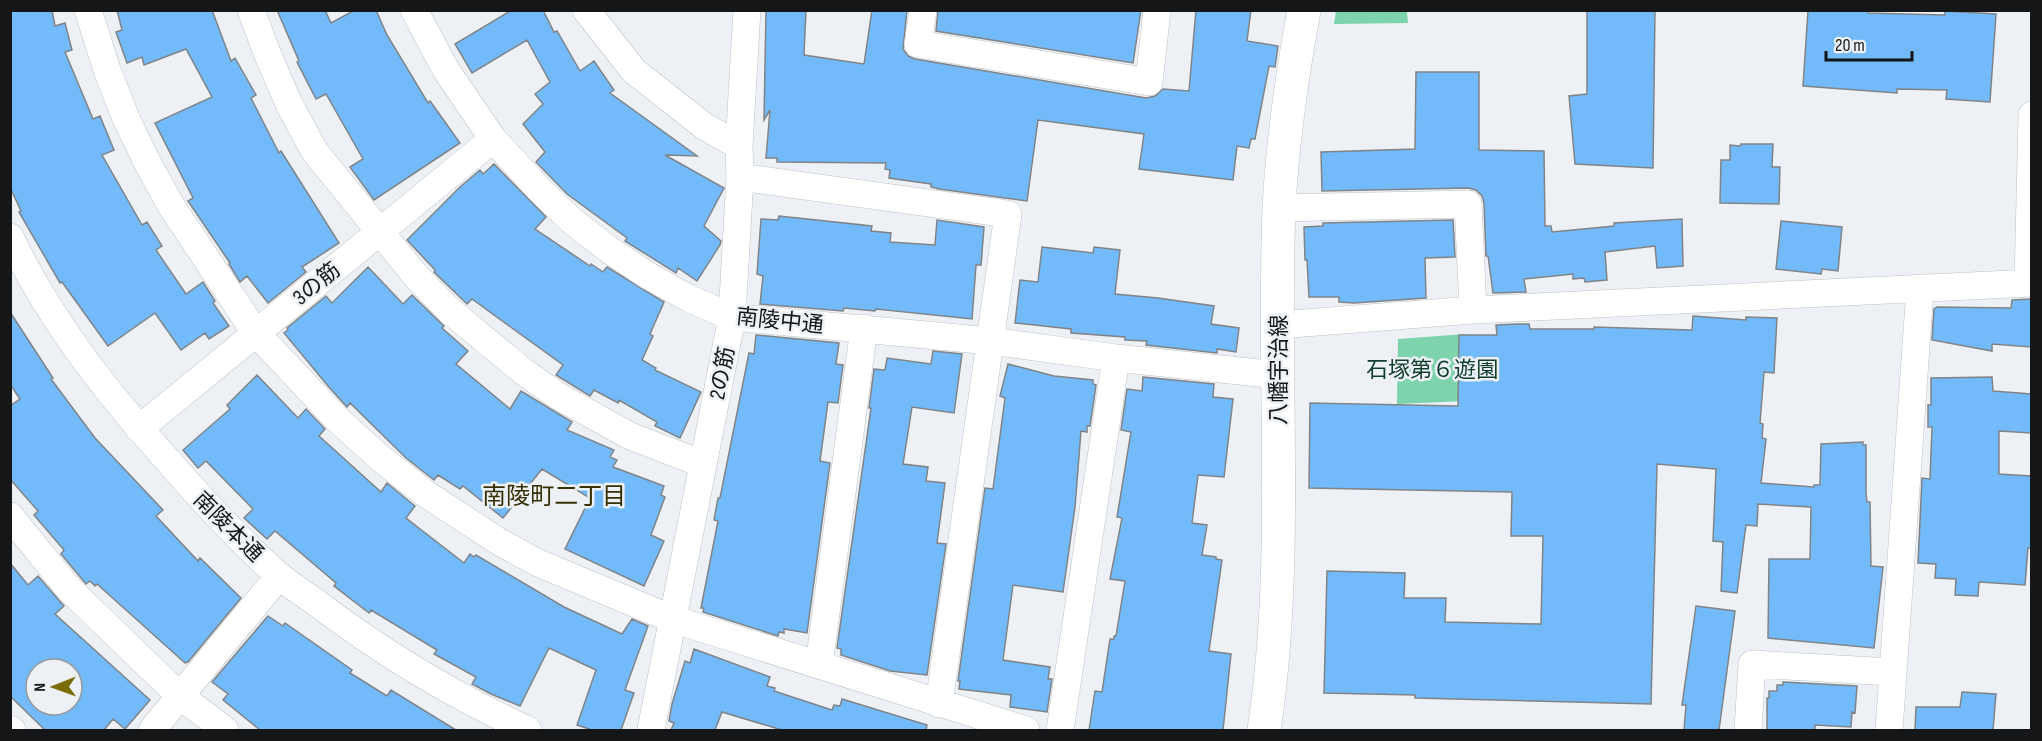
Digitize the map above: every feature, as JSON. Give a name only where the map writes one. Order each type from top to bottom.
[{"type":"main road","name":"八幡宇治線","points":[[1264,730],[1273,675],[1277,564],[1279,208],[1292,78],[1304,10]]},
{"type":"street","points":[[88,10],[107,70],[146,160],[170,204],[255,332],[337,419],[380,458],[426,494],[536,562],[672,619],[1026,730]]},
{"type":"street","points":[[251,10],[289,104],[315,152],[416,276],[450,311],[524,372],[558,396],[630,436],[703,464]]},
{"type":"street","name":"南陵中通","points":[[414,10],[446,69],[493,139],[564,213],[608,249],[657,281],[688,298],[732,317],[990,341],[1116,358],[1278,375]]},
{"type":"street","points":[[586,10],[634,70],[704,126],[739,146]]},
{"type":"street","name":"2の筋","points":[[651,730],[732,317],[747,10]]},
{"type":"street","points":[[923,10],[918,44],[1149,82],[1157,10]]},
{"type":"street","points":[[1278,325],[1473,310],[2030,283],[2031,115]]},
{"type":"street","name":"3の筋","points":[[139,429],[493,139]]},
{"type":"street","points":[[740,177],[1008,214],[939,704]]},
{"type":"street","points":[[1279,208],[1468,204],[1473,310]]},
{"type":"street","name":"南陵本通","points":[[13,251],[64,332],[139,429],[208,506],[279,576],[398,660],[446,689],[528,730]]},
{"type":"street","points":[[1889,730],[1920,289]]},
{"type":"street","points":[[819,665],[864,328]]},
{"type":"street","points":[[1060,730],[1116,358]]},
{"type":"street","points":[[10,516],[69,590],[180,696],[225,730]]},
{"type":"street","points":[[152,730],[279,576]]},
{"type":"street","points":[[1748,730],[1752,664],[1892,672]]},
{"type":"green space","points":[[1336,11],[1407,11],[1408,23],[1334,24]]},
{"type":"green space","name":"石塚第６遊園","points":[[1465,334],[1467,401],[1397,404],[1398,339]]},
{"type":"building","points":[[10,10],[52,10],[55,26],[65,23],[72,50],[65,52],[93,119],[100,116],[114,150],[102,155],[142,225],[147,222],[162,246],[156,250],[186,294],[203,282],[215,301],[213,303],[229,326],[209,339],[205,333],[181,350],[155,313],[108,346],[62,282],[60,283],[19,212],[21,211],[10,187]]},
{"type":"building","points":[[117,10],[212,10],[231,61],[235,58],[256,95],[251,98],[279,153],[281,151],[339,243],[302,267],[306,272],[268,303],[247,276],[240,282],[230,263],[188,201],[193,198],[155,123],[212,97],[186,49],[144,65],[142,57],[127,63],[116,32],[122,30]]},
{"type":"building","points":[[277,10],[325,10],[331,23],[355,10],[376,10],[387,35],[428,103],[430,101],[460,143],[374,200],[350,167],[363,159],[326,94],[316,99],[297,62],[299,61]]},
{"type":"building","points":[[512,10],[543,10],[554,32],[557,31],[580,71],[594,61],[614,90],[610,93],[697,156],[665,155],[724,188],[704,226],[721,241],[720,245],[697,281],[678,268],[676,273],[625,241],[627,238],[567,194],[536,162],[545,152],[523,124],[543,104],[535,94],[550,82],[527,40],[472,73],[455,44]]},
{"type":"building","points":[[766,10],[806,10],[804,55],[864,64],[872,10],[907,10],[903,49],[908,56],[915,59],[1146,98],[1155,96],[1163,89],[1189,91],[1196,10],[1251,10],[1247,41],[1278,46],[1275,67],[1269,66],[1255,139],[1251,139],[1249,148],[1237,146],[1233,180],[1139,169],[1144,134],[1038,120],[1027,201],[939,189],[931,187],[931,184],[889,178],[890,170],[885,169],[886,163],[777,162],[777,158],[766,158],[770,110],[764,120]]},
{"type":"building","points":[[938,10],[1141,10],[1133,63],[936,31]]},
{"type":"building","points":[[1587,10],[1655,10],[1653,168],[1575,164],[1569,96],[1587,94]]},
{"type":"building","points":[[1808,10],[1868,10],[1868,13],[1945,15],[1945,11],[1996,14],[1990,102],[1946,99],[1947,90],[1897,89],[1897,93],[1803,86]]},
{"type":"building","points":[[1416,72],[1479,72],[1479,150],[1544,151],[1545,226],[1551,226],[1552,232],[1614,226],[1614,223],[1682,219],[1683,266],[1657,268],[1655,246],[1605,252],[1607,280],[1585,282],[1584,278],[1573,279],[1573,274],[1524,279],[1526,292],[1493,293],[1488,256],[1486,256],[1484,203],[1482,196],[1476,190],[1468,188],[1322,191],[1321,152],[1415,149]]},
{"type":"building","points":[[1741,144],[1773,144],[1772,167],[1780,167],[1779,204],[1720,203],[1721,160],[1730,160],[1730,145],[1740,146]]},
{"type":"building","points":[[494,164],[546,217],[535,229],[590,266],[591,264],[603,272],[607,267],[664,302],[642,360],[656,368],[655,370],[701,392],[680,438],[655,426],[657,422],[619,400],[618,403],[594,390],[590,396],[556,375],[563,365],[472,299],[467,304],[434,272],[435,270],[407,240],[460,187],[480,170],[483,174]]},
{"type":"building","points":[[779,216],[872,226],[871,231],[891,233],[890,242],[935,245],[937,220],[984,227],[981,265],[976,265],[972,319],[876,309],[875,311],[844,308],[843,311],[760,304],[763,276],[757,274],[761,219],[778,220]]},
{"type":"building","points":[[1453,220],[1455,257],[1425,258],[1426,298],[1354,303],[1339,302],[1339,297],[1309,297],[1304,227],[1323,226],[1323,223]]},
{"type":"building","points":[[1781,221],[1842,227],[1838,271],[1822,269],[1821,274],[1776,269]]},
{"type":"building","points":[[1042,247],[1093,253],[1094,247],[1120,250],[1115,294],[1214,306],[1211,324],[1239,328],[1236,352],[1217,349],[1217,353],[1146,345],[1147,341],[1125,340],[1125,337],[1071,333],[1071,329],[1015,323],[1020,280],[1038,282]]},
{"type":"building","points":[[368,267],[403,304],[412,295],[444,326],[442,328],[468,351],[456,364],[510,409],[521,391],[572,422],[567,430],[614,450],[610,457],[617,460],[613,467],[664,486],[661,495],[665,497],[651,535],[664,541],[644,586],[565,549],[590,498],[542,469],[503,518],[463,486],[460,489],[438,475],[434,480],[406,458],[350,403],[347,407],[328,386],[284,333],[326,296],[332,303]]},
{"type":"building","points":[[2031,299],[2031,347],[1992,344],[1992,351],[1932,340],[1934,309],[1937,307],[2011,308],[2012,300]]},
{"type":"building","points":[[10,312],[53,378],[51,379],[95,438],[163,510],[156,516],[198,561],[200,558],[241,598],[188,662],[185,663],[97,584],[95,586],[90,581],[86,584],[61,554],[64,550],[34,515],[38,511],[10,479],[10,406],[20,399],[10,384]]},
{"type":"building","points":[[1693,316],[1746,320],[1746,317],[1777,318],[1774,373],[1764,372],[1760,423],[1763,424],[1762,438],[1766,439],[1761,483],[1814,487],[1814,485],[1820,485],[1821,444],[1863,442],[1863,445],[1866,445],[1866,493],[1867,502],[1870,502],[1871,566],[1883,567],[1874,648],[1768,638],[1769,559],[1810,559],[1811,507],[1758,504],[1757,526],[1746,525],[1737,593],[1721,591],[1723,542],[1713,541],[1716,469],[1657,464],[1651,704],[1415,698],[1415,695],[1324,693],[1327,571],[1405,573],[1404,598],[1446,598],[1445,622],[1541,624],[1543,536],[1511,536],[1512,492],[1309,488],[1310,403],[1458,406],[1459,335],[1497,335],[1496,325],[1518,324],[1529,324],[1530,329],[1594,329],[1594,327],[1692,330]]},
{"type":"building","points":[[756,335],[839,343],[836,364],[843,365],[838,403],[828,402],[820,461],[830,463],[807,633],[784,629],[784,633],[779,632],[778,636],[703,612],[704,608],[701,608],[718,521],[714,520],[718,498],[720,498],[749,353],[754,354]]},
{"type":"building","points":[[933,351],[962,354],[954,413],[912,407],[903,464],[928,467],[926,481],[945,483],[937,543],[946,544],[927,675],[890,671],[841,655],[841,649],[837,648],[871,408],[869,408],[874,369],[885,370],[887,358],[931,364]]},
{"type":"building","points":[[1008,364],[1054,376],[1093,380],[1093,384],[1096,385],[1090,426],[1087,426],[1087,432],[1081,431],[1075,507],[1063,592],[1013,585],[1003,660],[1050,667],[1048,679],[1052,679],[1047,712],[1010,707],[1011,695],[959,689],[960,681],[958,681],[985,488],[993,489],[1005,398],[1000,396]]},
{"type":"building","points":[[257,375],[298,418],[306,409],[325,429],[319,436],[381,492],[387,483],[415,506],[406,518],[464,563],[470,554],[474,557],[476,555],[564,607],[622,634],[632,619],[648,626],[625,690],[634,693],[621,730],[592,730],[577,725],[596,670],[549,648],[520,706],[491,694],[472,684],[476,677],[434,654],[437,650],[371,610],[369,613],[334,586],[336,583],[275,531],[267,539],[244,518],[253,509],[206,461],[198,468],[183,450],[230,409],[227,405]]},
{"type":"building","points":[[1143,377],[1214,384],[1213,397],[1233,399],[1224,477],[1198,475],[1192,523],[1207,525],[1202,555],[1222,560],[1209,651],[1231,654],[1223,730],[1089,730],[1095,691],[1102,692],[1110,639],[1116,636],[1125,581],[1110,579],[1122,518],[1117,517],[1131,432],[1121,430],[1127,389],[1142,391]]},
{"type":"building","points":[[1992,377],[1993,391],[2031,394],[2031,433],[1999,431],[1999,474],[2031,476],[2031,548],[2028,548],[2025,585],[1979,582],[1978,596],[1955,595],[1956,579],[1935,578],[1936,564],[1918,563],[1922,478],[1930,479],[1932,427],[1928,427],[1928,405],[1931,405],[1931,378]]},
{"type":"building","points":[[10,563],[28,585],[38,576],[64,606],[55,614],[150,700],[125,729],[113,719],[104,730],[45,730],[32,717],[84,717],[84,657],[24,657],[24,710],[10,696]]},
{"type":"building","points":[[1696,606],[1735,611],[1719,730],[1684,730],[1686,705],[1682,705]]},
{"type":"building","points":[[268,616],[283,626],[285,623],[352,670],[350,673],[387,696],[391,690],[456,730],[260,730],[223,700],[228,694],[212,682]]},
{"type":"building","points":[[694,649],[770,677],[767,686],[775,688],[774,691],[832,710],[834,705],[840,706],[842,699],[927,725],[926,730],[782,730],[722,712],[715,730],[671,730],[674,723],[669,721],[672,704],[685,661],[690,663]]},
{"type":"building","points":[[1783,682],[1857,686],[1855,713],[1852,712],[1851,727],[1815,725],[1815,730],[1767,730],[1769,691],[1777,691],[1777,685],[1783,685]]},
{"type":"building","points":[[1962,692],[1996,694],[1993,730],[1915,730],[1916,707],[1960,707]]},
{"type":"district","name":"南陵町二丁目","points":[[554,496]]}]
